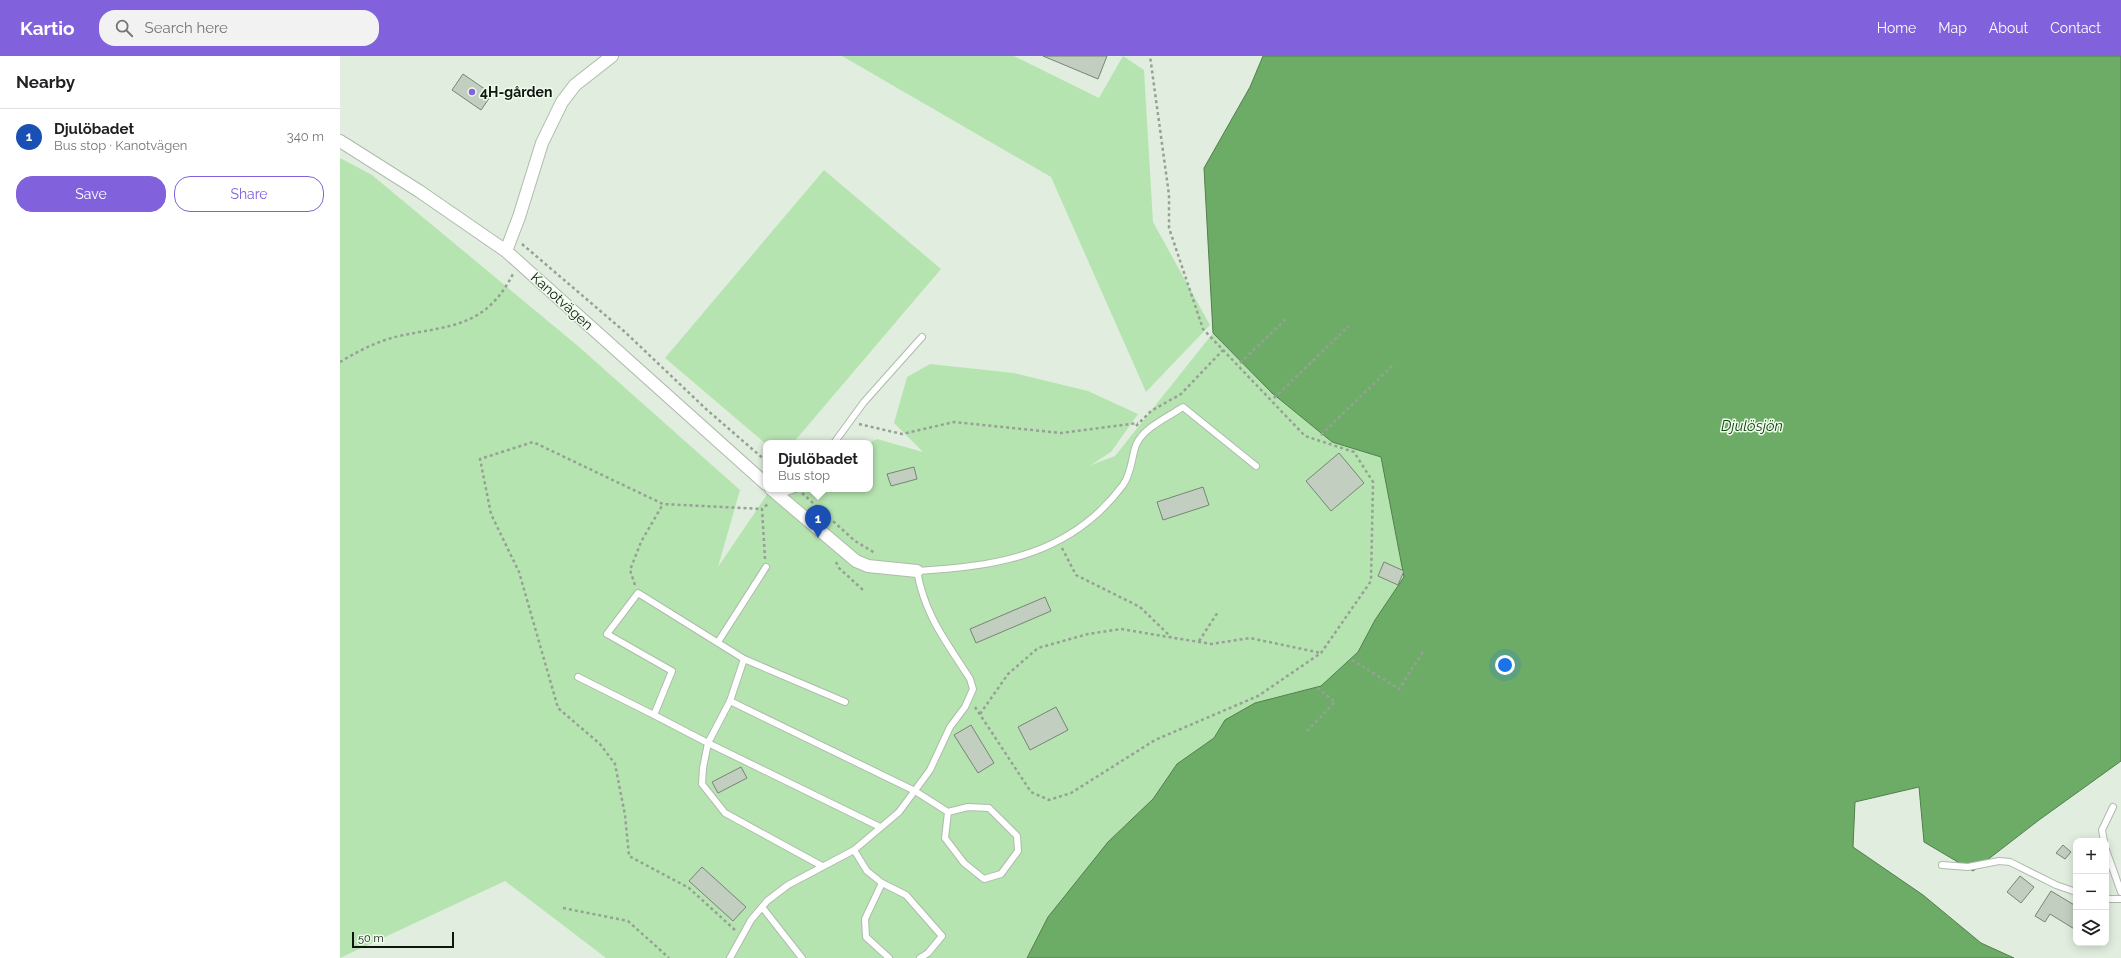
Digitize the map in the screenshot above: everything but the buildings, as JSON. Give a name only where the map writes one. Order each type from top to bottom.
[{"type":"street","points":[[506,251],[519,217],[542,143],[562,102],[575,86],[612,56]]},
{"type":"street","name":"Kanotvägen","points":[[340,141],[419,191],[506,251],[763,481]]},
{"type":"street","points":[[775,492],[856,561],[868,566],[917,571]]},
{"type":"lane","points":[[836,440],[864,402],[922,337]]},
{"type":"lane","points":[[733,957],[750,920],[762,907],[788,885],[854,850],[899,812],[930,770],[950,726],[973,689],[970,679],[932,621],[920,587],[917,571],[948,569],[1015,558],[1041,550],[1059,541],[1095,515],[1124,484],[1132,467],[1135,447],[1142,434],[1183,407],[1256,466]]},
{"type":"lane","points":[[718,642],[766,567]]},
{"type":"lane","points":[[654,715],[672,671],[607,634],[638,593],[744,659],[845,702]]},
{"type":"lane","points":[[744,659],[730,701],[708,743],[703,768],[702,784],[725,813],[822,866]]},
{"type":"lane","points":[[578,677],[708,743],[880,827]]},
{"type":"lane","points":[[730,701],[915,791],[948,812],[968,807],[989,808],[1017,836],[1018,851],[1001,874],[984,879],[964,863],[946,838],[948,812]]},
{"type":"lane","points":[[2103,838],[2102,830],[2113,807]]},
{"type":"lane","points":[[854,850],[867,871],[882,883],[906,895],[942,936],[928,953],[920,958]]},
{"type":"lane","points":[[2109,858],[2121,892]]},
{"type":"lane","points":[[1942,865],[1968,867],[1999,861],[2010,862],[2056,885],[2073,891]]},
{"type":"lane","points":[[882,883],[865,919],[866,937],[889,958]]},
{"type":"lane","points":[[2109,899],[2121,899]]},
{"type":"lane","points":[[762,907],[802,958]]},
{"type":"path","points":[[968,699],[980,714],[999,746],[1031,792],[1049,800],[1071,793],[1155,740],[1258,696],[1321,653],[1371,581],[1373,482],[1354,452],[1305,436],[1204,329],[1169,228],[1169,195],[1150,56]]},
{"type":"path","points":[[340,362],[364,348],[385,340],[455,326],[474,317],[489,306],[499,295],[518,263],[521,243],[625,332],[695,399],[763,458]]},
{"type":"path","points":[[1240,363],[1287,318]]},
{"type":"path","points":[[1274,398],[1349,326]]},
{"type":"path","points":[[1132,431],[1151,411],[1181,394],[1223,350]]},
{"type":"path","points":[[1321,435],[1392,366]]},
{"type":"path","points":[[850,422],[902,434],[954,422],[1061,433],[1139,423]]},
{"type":"path","points":[[742,936],[689,888],[629,856],[625,815],[615,764],[600,744],[558,708],[519,572],[491,514],[480,459],[533,442],[663,504],[762,509]]},
{"type":"path","points":[[766,567],[762,509],[775,492]]},
{"type":"path","points":[[799,492],[855,541],[880,555]]},
{"type":"path","points":[[638,593],[630,570],[641,542],[663,504]]},
{"type":"path","points":[[1059,541],[1076,575],[1140,607],[1171,637]]},
{"type":"path","points":[[1199,641],[1218,612]]},
{"type":"path","points":[[980,714],[1008,674],[1038,648],[1088,634],[1121,629],[1211,644],[1250,638],[1321,653]]},
{"type":"path","points":[[1352,660],[1398,689],[1423,652]]},
{"type":"path","points":[[1307,731],[1335,702],[1315,686]]},
{"type":"path","points":[[563,908],[628,921],[669,958]]},
{"type":"shaded area","points":[[842,56],[1014,56],[1099,98],[1123,56],[1144,70],[1153,222],[1210,325],[1146,392],[1051,177]]},
{"type":"shaded area","points":[[340,158],[372,175],[578,346],[740,490],[718,567],[768,493],[873,492],[873,441],[877,439],[923,452],[894,423],[907,377],[930,364],[1014,373],[1088,391],[1138,414],[1111,452],[1091,465],[1115,456],[1213,333],[1272,393],[1331,442],[1381,457],[1404,577],[1375,620],[1358,652],[1321,686],[1255,703],[1225,720],[1214,738],[1177,764],[1153,799],[1108,842],[1048,917],[1027,958],[606,958],[505,881],[340,958]]},
{"type":"shaded area","points":[[824,170],[941,269],[796,440],[763,440],[763,441],[665,358]]},
{"type":"water","name":"Djulösjön","points":[[1263,56],[2121,56],[2121,761],[2039,820],[1973,871],[1924,842],[1919,787],[1855,802],[1853,847],[1923,895],[1981,943],[2014,958],[1027,958],[1048,917],[1108,842],[1153,799],[1177,764],[1214,738],[1225,720],[1255,703],[1321,686],[1358,652],[1375,620],[1404,577],[1381,457],[1332,442],[1272,393],[1213,333],[1204,168],[1250,87]]},
{"type":"place","name":"4H-gården","points":[[472,92]]},
{"type":"place","name":"Djulöbadet","points":[[818,538]]}]
